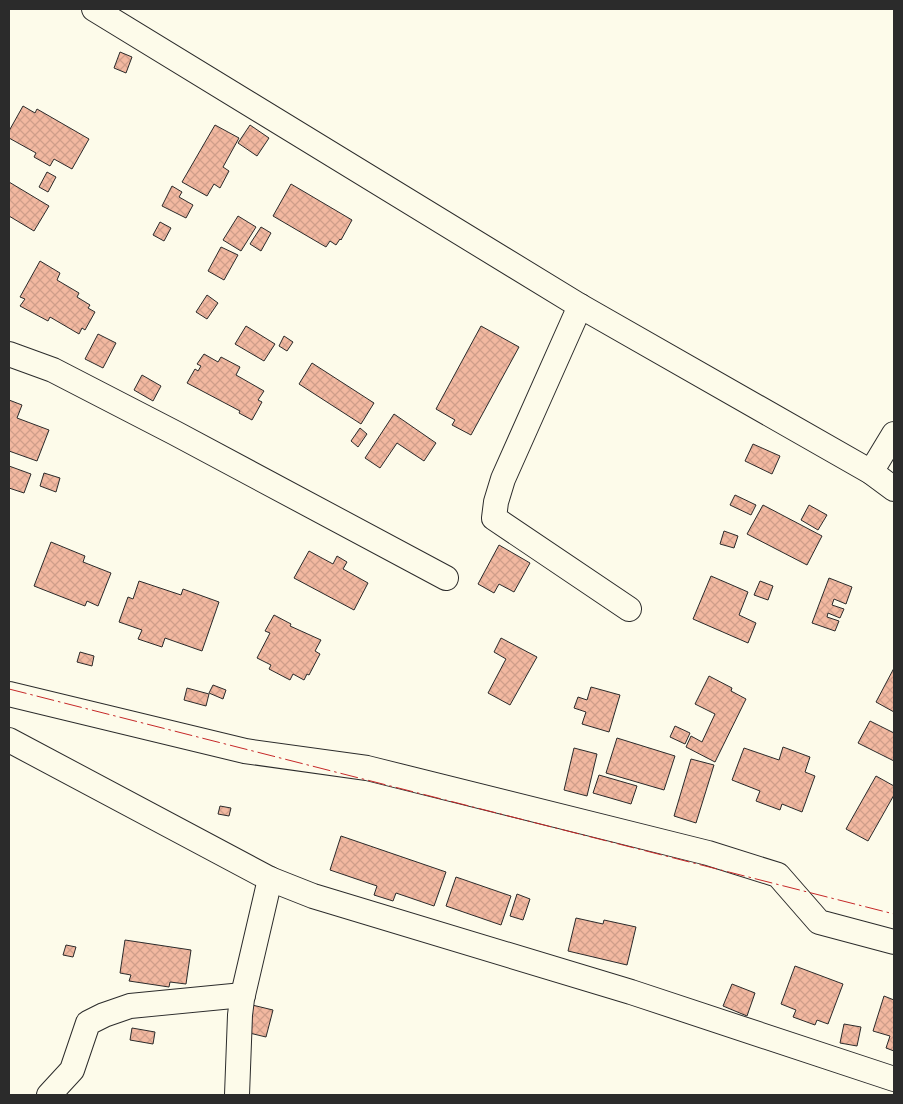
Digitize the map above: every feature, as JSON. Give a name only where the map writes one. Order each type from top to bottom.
[{"type":"street","points":[[94,9],[580,306],[872,472],[894,489]]},
{"type":"street","points":[[580,306],[503,479],[496,502],[494,518],[629,609]]},
{"type":"street","points":[[9,354],[53,370],[446,578]]},
{"type":"street","points":[[872,472],[894,434]]},
{"type":"street","points":[[9,694],[245,751],[367,768],[708,853],[778,875],[819,922],[894,942]]},
{"type":"street","points":[[9,740],[270,879],[313,896],[631,992],[894,1079]]},
{"type":"street","points":[[237,1095],[240,1015],[243,994],[270,879]]},
{"type":"street","points":[[49,1095],[72,1070],[88,1023],[130,1006],[243,994]]},
{"type":"building","points":[[120,52],[132,57],[126,73],[114,68]]},
{"type":"building","points":[[23,106],[35,113],[37,109],[89,139],[72,169],[54,159],[50,166],[34,157],[36,153],[9,138],[9,131]]},
{"type":"building","points":[[215,125],[239,138],[223,167],[229,171],[220,188],[214,184],[207,196],[182,182]]},
{"type":"building","points":[[250,125],[269,138],[257,156],[238,143]]},
{"type":"building","points":[[47,172],[56,177],[48,192],[39,187]]},
{"type":"building","points":[[9,182],[49,206],[34,231],[9,216]]},
{"type":"building","points":[[291,184],[352,220],[341,240],[336,245],[330,241],[326,247],[273,216]]},
{"type":"building","points":[[172,186],[182,192],[179,197],[193,205],[186,218],[162,206]]},
{"type":"building","points":[[238,216],[256,227],[241,251],[223,240]]},
{"type":"building","points":[[160,222],[171,228],[164,241],[153,235]]},
{"type":"building","points":[[261,227],[271,233],[261,251],[250,244]]},
{"type":"building","points":[[221,247],[238,255],[224,280],[208,271]]},
{"type":"building","points":[[40,261],[60,273],[57,280],[79,293],[77,297],[90,305],[88,308],[95,312],[85,330],[82,328],[79,334],[50,317],[48,321],[20,306],[25,299],[20,297]]},
{"type":"building","points":[[207,295],[218,303],[207,319],[196,312]]},
{"type":"building","points":[[246,326],[275,344],[264,361],[235,344]]},
{"type":"building","points":[[481,326],[519,347],[471,435],[452,425],[455,420],[436,409]]},
{"type":"building","points":[[98,334],[116,343],[103,368],[85,359]]},
{"type":"building","points":[[284,336],[293,342],[287,351],[279,346]]},
{"type":"building","points":[[204,354],[218,362],[221,357],[240,367],[236,375],[264,391],[258,400],[262,402],[252,420],[239,413],[240,411],[187,383],[195,369],[198,371],[201,366],[197,364]]},
{"type":"building","points":[[312,363],[374,403],[361,424],[299,384]]},
{"type":"building","points":[[142,375],[161,386],[153,401],[134,390]]},
{"type":"building","points":[[9,400],[22,405],[17,418],[49,430],[37,461],[9,451]]},
{"type":"building","points":[[394,414],[436,443],[424,461],[397,443],[380,468],[365,458]]},
{"type":"building","points":[[360,428],[367,434],[358,447],[351,441]]},
{"type":"building","points":[[753,444],[780,456],[772,474],[745,461]]},
{"type":"building","points":[[9,466],[31,474],[24,493],[9,488]]},
{"type":"building","points":[[44,473],[60,478],[56,492],[40,486]]},
{"type":"building","points":[[735,495],[756,505],[751,515],[730,505]]},
{"type":"building","points":[[763,505],[822,536],[807,565],[747,534]]},
{"type":"building","points":[[809,505],[827,515],[818,530],[801,520]]},
{"type":"building","points":[[724,531],[738,536],[734,548],[720,544]]},
{"type":"building","points":[[51,542],[85,556],[83,562],[111,573],[98,606],[87,601],[85,606],[34,586]]},
{"type":"building","points":[[499,545],[530,563],[514,592],[499,584],[494,593],[478,584]]},
{"type":"building","points":[[309,551],[333,564],[337,556],[347,562],[343,569],[368,583],[354,610],[294,578]]},
{"type":"building","points":[[711,576],[748,592],[739,615],[756,623],[748,643],[693,619]]},
{"type":"building","points":[[829,578],[852,587],[846,604],[834,599],[832,605],[844,609],[840,618],[828,613],[827,617],[839,621],[835,631],[812,623]]},
{"type":"building","points":[[139,581],[181,595],[183,589],[219,602],[202,651],[165,638],[162,647],[138,639],[142,630],[119,622],[128,597],[133,599]]},
{"type":"building","points":[[760,581],[773,586],[768,600],[754,595]]},
{"type":"building","points":[[274,615],[291,624],[290,626],[321,640],[315,651],[320,654],[309,675],[307,674],[304,680],[293,674],[290,680],[269,669],[271,665],[257,658],[270,633],[265,631]]},
{"type":"building","points":[[501,638],[537,657],[510,705],[488,693],[506,659],[494,652]]},
{"type":"building","points":[[80,652],[94,656],[92,666],[77,662]]},
{"type":"building","points":[[894,668],[894,712],[876,702]]},
{"type":"building","points":[[709,676],[732,688],[731,691],[746,699],[715,762],[686,747],[691,736],[702,742],[715,714],[695,704]]},
{"type":"building","points":[[213,685],[226,690],[223,699],[209,693]]},
{"type":"building","points":[[591,687],[620,695],[609,732],[582,724],[586,712],[574,708],[578,697],[587,700]]},
{"type":"building","points":[[187,688],[209,694],[206,706],[184,700]]},
{"type":"building","points":[[870,721],[894,733],[894,761],[858,743]]},
{"type":"building","points":[[675,726],[690,733],[685,744],[670,737]]},
{"type":"building","points":[[617,738],[675,756],[664,790],[606,773]]},
{"type":"building","points":[[783,747],[810,757],[805,772],[815,776],[802,812],[782,804],[780,810],[756,801],[760,791],[732,780],[744,748],[779,760]]},
{"type":"building","points":[[574,748],[597,754],[587,796],[564,790]]},
{"type":"building","points":[[691,759],[714,765],[696,823],[674,816]]},
{"type":"building","points":[[599,775],[637,786],[631,804],[593,793]]},
{"type":"building","points":[[876,776],[894,786],[894,795],[868,841],[846,829]]},
{"type":"building","points":[[220,806],[231,808],[229,816],[218,814]]},
{"type":"building","points":[[341,836],[446,872],[434,906],[396,893],[393,901],[374,895],[377,886],[330,870]]},
{"type":"building","points":[[456,877],[511,896],[501,925],[446,906]]},
{"type":"building","points":[[517,894],[530,899],[523,920],[510,916]]},
{"type":"building","points":[[576,918],[603,924],[604,920],[636,927],[627,965],[568,951]]},
{"type":"building","points":[[125,940],[191,950],[186,984],[170,982],[169,987],[129,981],[131,975],[120,973]]},
{"type":"building","points":[[66,945],[76,947],[73,957],[63,955]]},
{"type":"building","points":[[795,966],[843,984],[828,1024],[817,1020],[815,1025],[793,1017],[796,1010],[781,1004]]},
{"type":"building","points":[[732,984],[755,993],[747,1016],[723,1006]]},
{"type":"building","points":[[884,996],[894,1000],[894,1051],[886,1048],[890,1036],[873,1031]]},
{"type":"building","points":[[248,1004],[273,1010],[266,1037],[241,1031]]},
{"type":"building","points":[[844,1024],[861,1027],[857,1046],[840,1043]]},
{"type":"building","points":[[132,1028],[155,1032],[153,1044],[130,1040]]},
{"type":"power","points":[[9,689],[894,914]]}]
